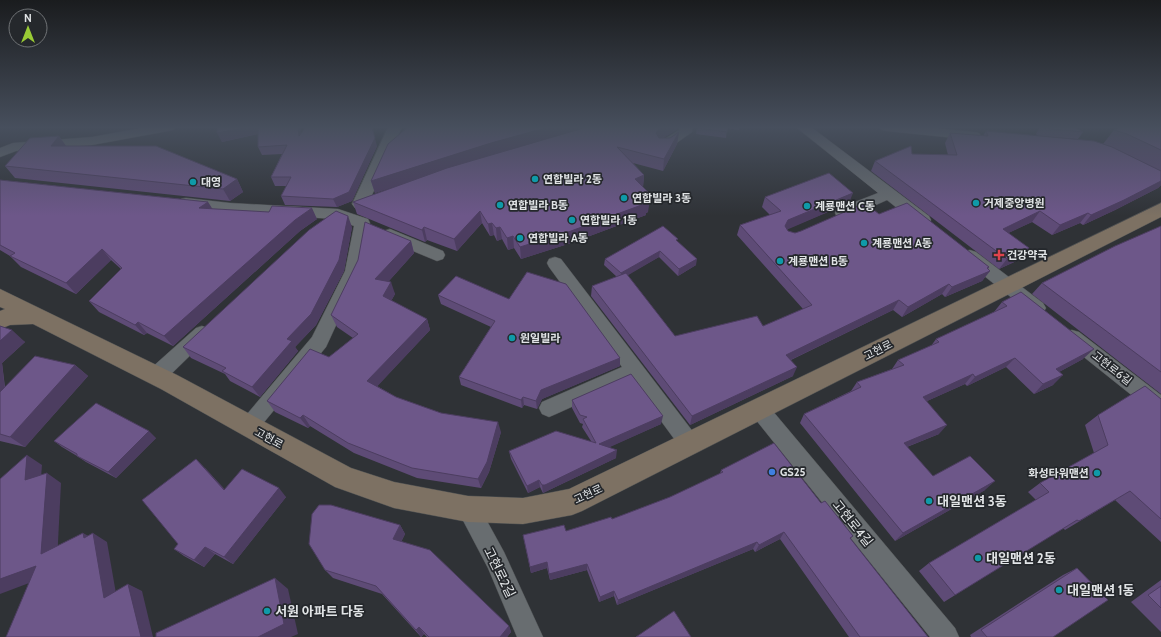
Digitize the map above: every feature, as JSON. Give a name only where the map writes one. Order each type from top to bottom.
[{"type":"street","points":[[360,204],[381,157]]},
{"type":"street","points":[[841,157],[932,227]]},
{"type":"street","points":[[826,221],[888,194]]},
{"type":"street","points":[[320,227],[338,214],[378,198]]},
{"type":"street","points":[[175,202],[230,208],[338,214],[437,255]]},
{"type":"street","name":"고현로","points":[[0,297],[156,376],[344,478],[394,495],[468,509],[523,511],[572,502],[1161,209]]},
{"type":"street","points":[[248,426],[320,342],[353,271],[362,223]]},
{"type":"street","name":"고현로6길","points":[[957,246],[1161,407]]},
{"type":"street","points":[[555,263],[690,444]]},
{"type":"street","points":[[0,320],[34,315]]},
{"type":"street","points":[[156,376],[214,322]]},
{"type":"street","points":[[550,408],[635,370]]},
{"type":"street","name":"고현로4길","points":[[759,409],[946,637]]},
{"type":"street","name":"고현로2길","points":[[468,509],[496,560],[530,637]]},
{"type":"building","points":[[13,157],[182,157],[237,179],[223,189],[5,166]]},
{"type":"building","points":[[281,157],[366,157],[349,192],[333,199],[281,196],[291,177],[271,177]]},
{"type":"building","points":[[382,157],[448,157],[371,181]]},
{"type":"building","points":[[485,157],[626,157],[644,175],[635,179],[648,192],[644,194],[650,200],[645,201],[647,203],[571,231],[520,247],[513,236],[507,238],[500,227],[496,228],[492,223],[488,224],[480,211],[454,239],[424,227],[422,230],[353,202],[447,168]]},
{"type":"building","points":[[655,157],[665,157],[664,159]]},
{"type":"building","points":[[885,157],[1132,157],[1161,171],[1161,181],[1091,215],[1088,213],[1060,225],[1040,211],[1003,229],[1029,248],[1007,259],[875,161]]},
{"type":"building","points":[[829,173],[853,193],[788,220],[785,226],[788,231],[795,233],[801,231],[865,203],[879,214],[907,203],[989,267],[987,268],[990,271],[952,287],[949,284],[908,307],[899,300],[786,355],[797,367],[692,416],[592,286],[626,273],[675,336],[757,316],[763,326],[812,305],[740,225],[781,211],[765,197]]},
{"type":"building","points":[[0,180],[208,202],[199,208],[269,212],[272,206],[312,208],[295,220],[164,336],[138,322],[135,325],[89,301],[122,268],[102,249],[66,283],[10,256],[15,253],[0,245]]},
{"type":"building","points":[[336,211],[348,216],[339,260],[311,314],[287,339],[292,341],[252,387],[222,371],[226,368],[183,347],[309,230]]},
{"type":"building","points":[[365,222],[411,241],[375,279],[391,282],[383,296],[427,319],[367,381],[396,397],[441,413],[498,422],[487,462],[478,479],[412,468],[348,443],[303,415],[300,418],[267,401],[310,349],[329,357],[358,334],[331,315],[358,260]]},
{"type":"building","points":[[663,226],[697,259],[679,269],[660,251],[621,273],[605,259]]},
{"type":"building","points":[[1161,226],[1161,372],[1042,283],[1115,246]]},
{"type":"building","points":[[527,272],[566,284],[620,358],[541,390],[536,401],[523,397],[521,400],[459,377],[495,321],[438,295],[456,276],[509,299]]},
{"type":"building","points":[[1021,292],[1094,349],[1056,369],[1063,375],[1043,384],[1015,358],[975,377],[973,374],[923,397],[947,425],[904,443],[933,476],[970,456],[995,481],[903,533],[804,414],[861,387],[857,382],[904,365],[898,360],[939,342],[936,339],[1007,306],[1002,302]]},
{"type":"building","points":[[0,326],[12,330],[0,341]]},
{"type":"building","points":[[35,356],[75,365],[10,437],[0,434],[0,392]]},
{"type":"building","points":[[631,374],[663,416],[599,444],[617,450],[545,485],[542,485],[539,480],[527,486],[509,451],[556,431],[596,443],[583,419],[587,417],[580,415],[572,400]]},
{"type":"building","points":[[1145,386],[1161,399],[1161,519],[1130,491],[1079,521],[1077,520],[955,595],[929,563],[1049,492],[1040,483],[1108,445],[1098,415]]},
{"type":"building","points":[[96,403],[149,431],[108,472],[77,456],[77,454],[54,441]]},
{"type":"building","points":[[774,443],[821,503],[825,501],[853,536],[850,538],[928,637],[860,637],[784,532],[759,545],[757,542],[618,600],[614,591],[600,597],[587,564],[549,574],[547,562],[530,567],[523,535],[564,525],[566,531],[611,517],[612,519],[670,497],[723,472],[721,470]]},
{"type":"building","points":[[27,455],[25,480],[47,473],[41,554],[83,533],[84,538],[93,533],[104,598],[128,584],[141,637],[6,637],[36,566],[0,579],[0,479]]},
{"type":"building","points":[[196,459],[224,490],[242,469],[279,488],[224,557],[205,547],[194,560],[174,549],[178,544],[142,500]]},
{"type":"building","points":[[319,505],[331,505],[400,525],[393,539],[430,550],[509,626],[500,637],[429,637],[419,627],[416,630],[376,586],[325,570],[309,544],[312,514]]},
{"type":"building","name":"대일맨션 1동","points":[[1077,568],[1108,600],[1053,637],[987,637],[981,630]]},
{"type":"building","points":[[275,578],[284,624],[258,637],[156,637],[156,633]]},
{"type":"building","points":[[1161,586],[1161,608],[1148,595]]},
{"type":"building","points":[[674,611],[691,637],[636,637]]},
{"type":"place","name":"연합빌라 2동","points":[[535,179]]},
{"type":"place","name":"대영","points":[[193,182]]},
{"type":"place","name":"연합빌라 3동","points":[[624,198]]},
{"type":"place","name":"거제중앙병원","points":[[976,203]]},
{"type":"place","name":"연합빌라 B동","points":[[500,205]]},
{"type":"place","name":"계룡맨션 C동","points":[[807,206]]},
{"type":"place","name":"연합빌라 1동","points":[[572,220]]},
{"type":"place","name":"연합빌라 A동","points":[[520,238]]},
{"type":"place","name":"계룡맨션 A동","points":[[864,243]]},
{"type":"place","name":"건강약국","points":[[999,255]]},
{"type":"place","name":"계룡맨션 B동","points":[[780,261]]},
{"type":"place","name":"원일빌라","points":[[512,338]]},
{"type":"place","name":"GS25","points":[[772,472]]},
{"type":"place","name":"화성타워맨션","points":[[1097,473]]},
{"type":"place","name":"대일맨션 3동","points":[[929,501]]},
{"type":"place","name":"대일맨션 2동","points":[[978,558]]},
{"type":"place","name":"대일맨션 1동","points":[[1059,590]]},
{"type":"place","name":"서원 아파트 다동","points":[[267,611]]}]
